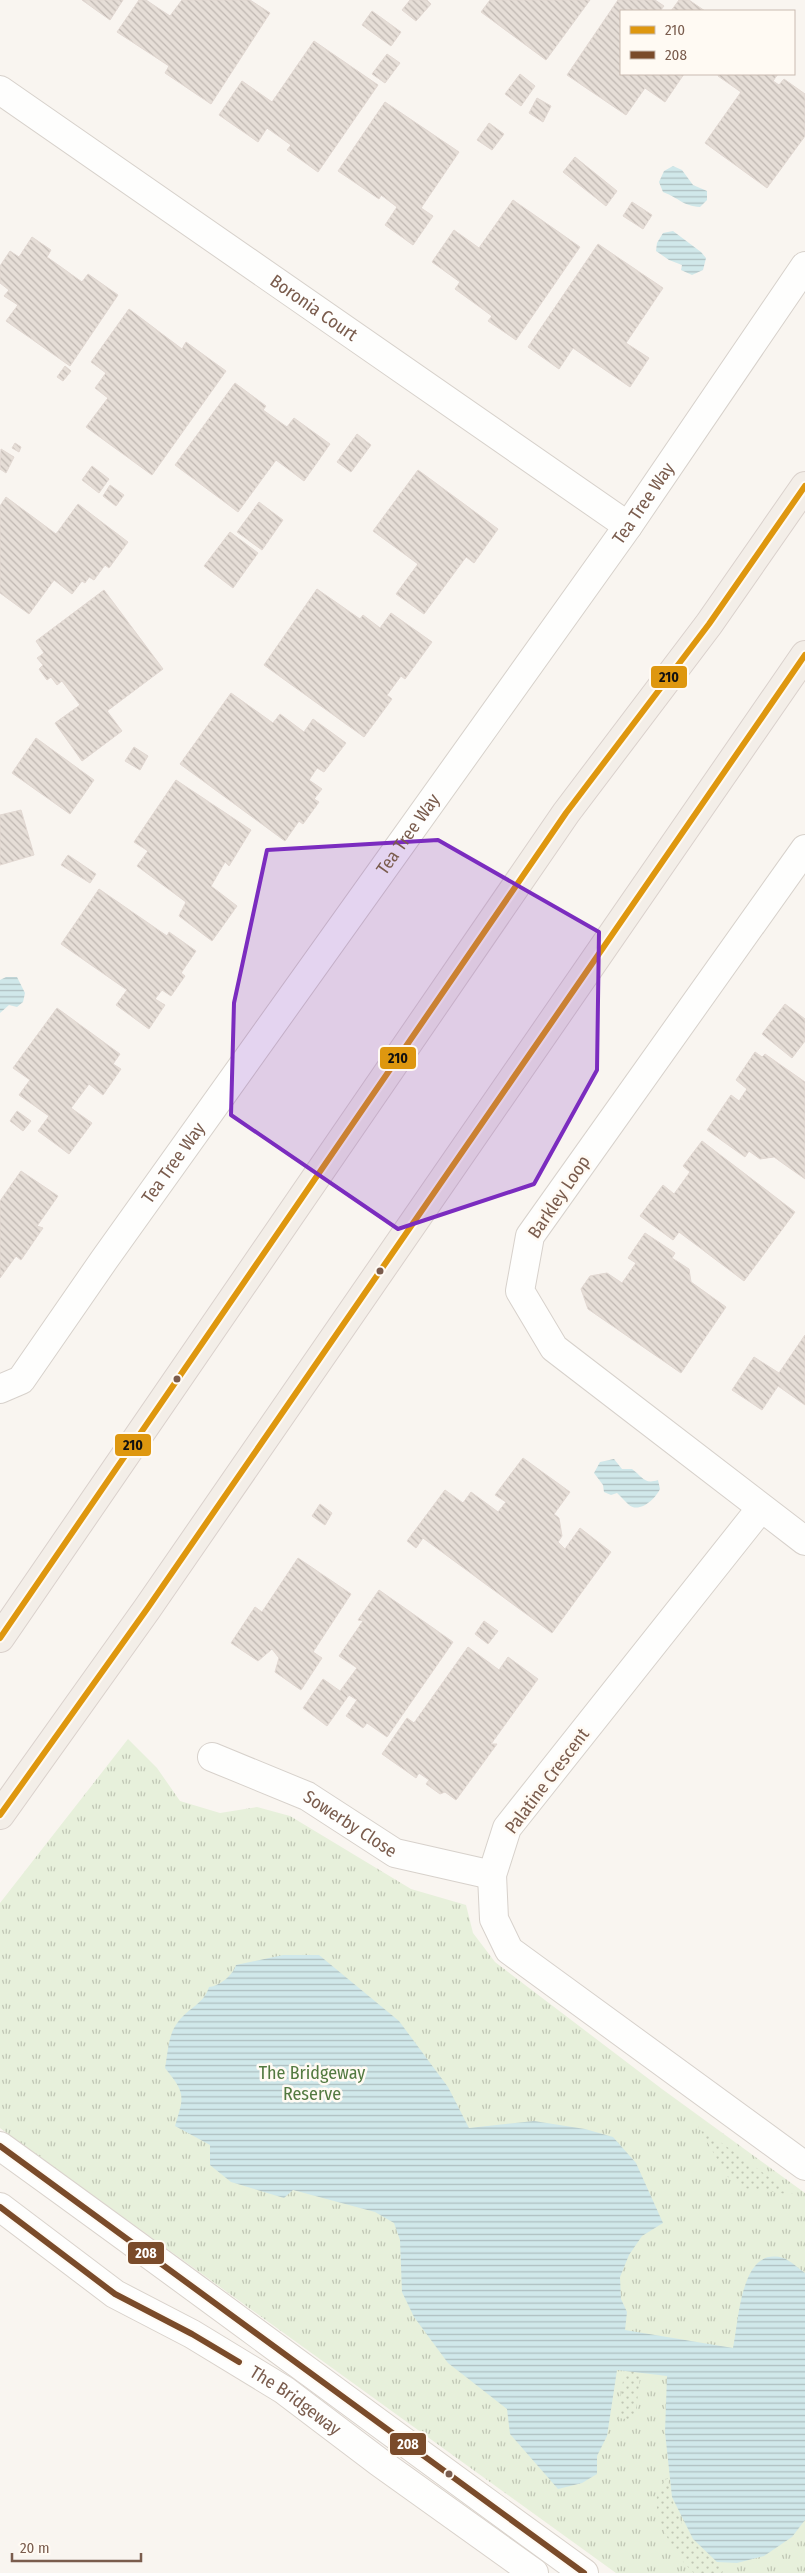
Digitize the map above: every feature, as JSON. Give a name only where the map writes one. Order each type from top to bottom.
[{"type":"main road","points":[[0,1638],[566,813],[710,624],[805,486]]},
{"type":"main road","points":[[0,1815],[147,1609],[805,655]]},
{"type":"street","name":"Boronia Court","points":[[0,90],[628,526]]},
{"type":"street","name":"Tea Tree Way","points":[[0,1389],[22,1380],[122,1235],[628,526],[805,266]]},
{"type":"street","name":"Barkley Loop","points":[[801,863],[530,1236],[520,1291],[554,1348],[805,1541]]},
{"type":"street","name":"Palatine Crescent","points":[[761,1508],[507,1828],[492,1875],[494,1919],[509,1950],[805,2166]]},
{"type":"street","name":"Sowerby Close","points":[[212,1757],[307,1796],[395,1853],[492,1875]]},
{"type":"street","name":"The Bridgeway","points":[[0,2146],[186,2280],[395,2437],[584,2573]]},
{"type":"street","name":"The Bridgeway","points":[[0,2207],[115,2294],[192,2334],[284,2390],[534,2573]]},
{"type":"highlighted area","points":[[438,840],[599,932],[597,1070],[534,1184],[398,1229],[231,1115],[234,1003],[267,850]]},
{"type":"green space","name":"The Bridgeway Reserve","points":[[128,1739],[157,1768],[180,1801],[220,1813],[257,1807],[290,1816],[411,1889],[466,1905],[473,1933],[495,1962],[662,2089],[805,2193],[805,2573],[616,2573],[0,2128],[0,1903]]},
{"type":"green space","points":[[698,2126],[794,2195],[743,2188],[727,2176]]},
{"type":"green space","points":[[642,2360],[635,2420],[618,2418],[624,2373],[628,2362]]},
{"type":"green space","points":[[668,2478],[670,2491],[679,2518],[694,2542],[703,2552],[714,2561],[726,2567],[722,2573],[694,2573],[677,2554],[669,2541],[662,2527],[657,2499],[660,2487]]},
{"type":"water","points":[[673,166],[682,170],[693,185],[707,191],[707,200],[700,207],[685,203],[663,192],[659,182],[664,171]]},
{"type":"water","points":[[673,231],[706,258],[703,270],[692,275],[681,270],[682,265],[669,260],[656,251],[657,243],[663,233]]},
{"type":"water","points":[[6,977],[17,977],[25,993],[23,1002],[17,1007],[9,1005],[0,1013],[0,980]]},
{"type":"water","points":[[614,1459],[622,1469],[632,1469],[646,1481],[658,1480],[660,1489],[651,1501],[637,1508],[628,1504],[617,1493],[611,1495],[604,1492],[603,1485],[594,1473],[600,1462]]},
{"type":"water","points":[[283,1955],[319,1955],[399,2021],[448,2087],[469,2128],[534,2121],[585,2129],[613,2137],[636,2163],[663,2223],[642,2236],[629,2255],[620,2277],[621,2299],[627,2312],[625,2330],[733,2348],[744,2288],[750,2274],[758,2263],[769,2257],[783,2258],[805,2273],[805,2520],[792,2537],[764,2556],[737,2563],[717,2562],[693,2539],[672,2497],[665,2432],[667,2376],[617,2370],[607,2436],[597,2456],[597,2474],[582,2483],[558,2489],[510,2434],[507,2409],[448,2363],[414,2317],[402,2292],[400,2240],[394,2223],[375,2212],[293,2190],[284,2198],[231,2182],[210,2165],[210,2145],[175,2126],[181,2101],[180,2090],[165,2068],[170,2038],[175,2027],[182,2017],[200,2002],[209,1987],[217,1985],[226,1979],[236,1965]]},
{"type":"building","points":[[82,0],[123,0],[110,20]]},
{"type":"building","points":[[139,0],[146,0],[170,16],[182,0],[250,0],[270,13],[211,104],[165,73],[169,66],[117,32]]},
{"type":"building","points":[[410,0],[427,0],[431,4],[416,21],[402,10]]},
{"type":"building","points":[[490,0],[590,0],[546,60],[481,12]]},
{"type":"building","points":[[618,0],[655,0],[664,6],[661,10],[620,10],[620,75],[683,75],[665,102],[645,88],[626,115],[567,75]]},
{"type":"building","points":[[679,0],[689,0],[704,10],[672,10]]},
{"type":"building","points":[[372,11],[401,32],[391,46],[362,25]]},
{"type":"building","points":[[314,41],[378,85],[318,172],[287,150],[291,145],[267,128],[258,142],[219,115],[242,81],[272,102]]},
{"type":"building","points":[[387,54],[400,63],[385,83],[372,74]]},
{"type":"building","points":[[520,74],[535,86],[521,106],[505,94]]},
{"type":"building","points":[[777,75],[773,81],[779,85],[784,79],[805,94],[805,136],[767,188],[705,143],[741,92],[718,76]]},
{"type":"building","points":[[537,98],[551,106],[543,122],[529,113]]},
{"type":"building","points":[[385,102],[459,152],[421,208],[433,216],[413,245],[385,225],[397,207],[381,195],[379,199],[338,171]]},
{"type":"building","points":[[489,123],[504,134],[492,150],[477,140]]},
{"type":"building","points":[[575,157],[617,191],[606,206],[563,172]]},
{"type":"building","points":[[513,200],[580,247],[516,340],[488,321],[492,316],[455,289],[460,282],[432,262],[454,230],[479,248]]},
{"type":"building","points":[[632,202],[652,215],[643,229],[623,216]]},
{"type":"building","points":[[32,237],[51,250],[47,257],[82,282],[88,274],[118,295],[70,366],[6,321],[18,305],[4,296],[9,290],[0,283],[0,266],[10,251],[19,257]]},
{"type":"building","points":[[598,244],[663,288],[626,343],[649,358],[630,387],[573,348],[559,369],[528,347]]},
{"type":"building","points":[[129,309],[182,349],[186,342],[226,371],[152,475],[86,427],[108,398],[95,388],[106,373],[91,362]]},
{"type":"building","points":[[65,366],[71,371],[63,381],[57,377]]},
{"type":"building","points":[[235,383],[266,406],[263,410],[287,427],[294,418],[330,444],[304,481],[276,460],[238,512],[175,465]]},
{"type":"building","points":[[357,434],[371,445],[351,472],[337,462]]},
{"type":"building","points":[[15,443],[21,447],[19,452],[12,448]]},
{"type":"building","points":[[1,449],[14,457],[6,473],[0,469]]},
{"type":"building","points":[[92,466],[109,479],[99,493],[82,480]]},
{"type":"building","points":[[418,470],[498,529],[474,563],[466,557],[424,614],[396,594],[418,564],[373,531]]},
{"type":"building","points":[[110,485],[124,495],[116,506],[103,496]]},
{"type":"building","points":[[6,497],[56,534],[78,504],[128,542],[109,568],[105,565],[94,580],[89,577],[85,583],[82,581],[72,594],[54,580],[29,614],[0,593],[0,506]]},
{"type":"building","points":[[259,502],[283,520],[262,550],[237,532]]},
{"type":"building","points":[[230,532],[258,553],[233,588],[204,566]]},
{"type":"building","points":[[317,589],[360,619],[363,615],[380,628],[391,613],[432,642],[405,679],[401,676],[387,695],[392,699],[364,737],[264,665]]},
{"type":"building","points":[[104,590],[163,669],[107,711],[122,731],[82,761],[55,723],[80,705],[62,681],[57,685],[51,677],[47,680],[39,669],[43,665],[37,658],[44,653],[36,641]]},
{"type":"building","points":[[231,693],[273,723],[280,714],[304,732],[313,719],[346,743],[324,772],[317,768],[309,780],[322,789],[314,799],[319,802],[303,824],[299,821],[285,841],[180,764]]},
{"type":"building","points":[[36,738],[94,780],[70,814],[12,773]]},
{"type":"building","points":[[134,747],[148,756],[140,770],[125,761]]},
{"type":"building","points":[[176,780],[251,830],[229,866],[225,862],[211,886],[237,906],[212,941],[179,916],[186,902],[137,866],[148,851],[134,842]]},
{"type":"building","points":[[21,810],[34,855],[0,865],[0,815]]},
{"type":"building","points":[[68,855],[96,874],[90,883],[61,865]]},
{"type":"building","points":[[99,889],[167,936],[169,932],[196,951],[181,973],[185,976],[171,996],[162,990],[155,999],[165,1005],[149,1029],[116,1005],[127,990],[61,944]]},
{"type":"building","points":[[785,1004],[805,1019],[805,1041],[792,1058],[762,1034]]},
{"type":"building","points":[[57,1008],[120,1054],[113,1064],[121,1069],[103,1095],[89,1084],[71,1108],[92,1123],[69,1154],[38,1131],[49,1116],[19,1095],[30,1080],[13,1068]]},
{"type":"building","points":[[755,1052],[762,1057],[765,1054],[805,1082],[805,1179],[774,1157],[760,1159],[749,1151],[745,1157],[707,1130],[731,1095],[739,1101],[747,1089],[736,1080]]},
{"type":"building","points":[[17,1111],[31,1121],[23,1131],[10,1121]]},
{"type":"building","points":[[702,1141],[795,1212],[744,1281],[679,1232],[673,1240],[640,1216],[663,1185],[674,1194],[690,1172],[683,1166]]},
{"type":"building","points":[[21,1171],[58,1196],[37,1226],[43,1228],[21,1260],[16,1256],[0,1278],[0,1201]]},
{"type":"building","points":[[645,1233],[675,1253],[672,1258],[689,1269],[691,1282],[726,1307],[681,1373],[588,1309],[581,1289],[590,1276],[607,1273],[622,1283],[636,1263],[628,1258]]},
{"type":"building","points":[[805,1335],[805,1405],[778,1386],[762,1410],[732,1390],[754,1357],[779,1373]]},
{"type":"building","points":[[523,1458],[570,1492],[554,1514],[559,1518],[562,1536],[558,1542],[565,1549],[580,1528],[611,1552],[552,1633],[423,1538],[416,1548],[407,1541],[445,1490],[463,1503],[471,1492],[498,1512],[506,1502],[495,1495]]},
{"type":"building","points":[[320,1504],[332,1513],[325,1525],[312,1516]]},
{"type":"building","points":[[298,1558],[351,1594],[313,1652],[322,1658],[301,1690],[275,1672],[279,1658],[272,1649],[258,1661],[231,1643],[255,1607],[262,1612]]},
{"type":"building","points":[[379,1590],[453,1642],[387,1737],[367,1723],[363,1728],[346,1716],[357,1700],[349,1695],[327,1726],[303,1708],[323,1679],[340,1691],[357,1668],[339,1656],[363,1621],[358,1620]]},
{"type":"building","points":[[484,1621],[498,1631],[488,1644],[475,1634]]},
{"type":"building","points":[[468,1647],[499,1670],[508,1657],[538,1679],[491,1744],[497,1744],[456,1800],[445,1792],[440,1794],[426,1784],[429,1780],[419,1773],[416,1778],[382,1754],[407,1718],[414,1723]]},
{"type":"transit line","name":"210","points":[[0,1638],[566,813],[709,624],[805,486]]},
{"type":"transit line","name":"210","points":[[0,1815],[147,1609],[805,655]]},
{"type":"transit line","name":"208","points":[[0,2146],[584,2573]]},
{"type":"transit line","name":"208","points":[[0,2207],[115,2294],[192,2334],[239,2362]]}]
